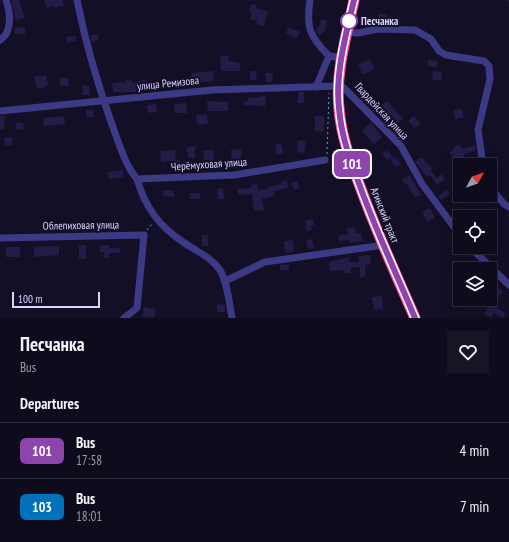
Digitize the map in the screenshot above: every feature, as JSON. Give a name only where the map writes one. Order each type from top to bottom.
[{"type":"highway","name":"Агинский тракт","points":[[354,0],[343,58],[334,86],[338,108],[348,155],[415,318]]},
{"type":"street","points":[[0,40],[7,34],[10,22],[6,0]]},
{"type":"street","points":[[77,0],[83,30],[103,101],[127,165],[137,179],[142,196],[153,211],[155,219],[183,242],[210,259],[220,270],[225,281],[232,318]]},
{"type":"street","points":[[310,0],[307,20],[309,28],[329,56],[343,58]]},
{"type":"street","points":[[348,32],[358,33],[378,29],[415,30],[431,39],[439,51],[446,55],[474,58],[484,61],[489,66],[490,79],[478,130],[482,158]]},
{"type":"street","points":[[316,87],[329,56]]},
{"type":"street","name":"улица Ремизова","points":[[0,111],[212,90],[334,86]]},
{"type":"street","name":"Гвардейская улица","points":[[334,86],[344,88],[353,95],[401,146],[422,184],[453,226]]},
{"type":"street","name":"Черёмуховая улица","points":[[137,179],[234,175],[325,160]]},
{"type":"street","points":[[497,196],[504,204],[509,207]]},
{"type":"street","points":[[124,318],[137,308],[144,235]]},
{"type":"street","name":"Облепиховая улица","points":[[0,238],[144,235]]},
{"type":"street","points":[[225,281],[265,262],[384,245]]},
{"type":"street","points":[[477,254],[509,285]]},
{"type":"path","points":[[334,86],[325,160],[348,155]]},
{"type":"path","points":[[144,235],[155,219]]},
{"type":"building","points":[[11,0],[19,0],[25,18],[16,20]]},
{"type":"building","points":[[44,0],[62,0],[64,5],[54,8],[53,6],[47,8]]},
{"type":"building","points":[[251,4],[256,5],[256,8],[268,12],[264,26],[256,24],[257,21],[250,19],[252,12],[249,11]]},
{"type":"building","points":[[378,14],[387,14],[387,21],[378,21]]},
{"type":"building","points":[[321,19],[327,21],[325,31],[319,36],[316,29],[320,25]]},
{"type":"building","points":[[25,27],[25,34],[15,34],[15,28]]},
{"type":"building","points":[[289,27],[300,32],[296,39],[286,33]]},
{"type":"building","points":[[98,34],[99,40],[92,42],[90,35]]},
{"type":"building","points":[[76,36],[76,41],[67,43],[66,37]]},
{"type":"building","points":[[220,56],[228,56],[229,61],[240,63],[240,71],[221,71]]},
{"type":"building","points":[[370,59],[375,69],[363,75],[358,65]]},
{"type":"building","points":[[428,60],[437,61],[437,67],[427,66]]},
{"type":"building","points":[[213,71],[214,81],[186,84],[168,88],[167,82],[192,76],[192,73]]},
{"type":"building","points":[[250,71],[257,71],[256,80],[250,80]]},
{"type":"building","points":[[433,71],[442,72],[441,81],[432,79]]},
{"type":"building","points":[[266,73],[273,73],[272,82],[266,82]]},
{"type":"building","points":[[46,75],[48,85],[37,89],[34,77]]},
{"type":"building","points":[[60,78],[68,78],[69,86],[60,86]]},
{"type":"building","points":[[145,79],[147,87],[135,92],[113,92],[112,83],[132,80],[132,83]]},
{"type":"building","points":[[89,85],[90,95],[83,95],[82,86]]},
{"type":"building","points":[[298,92],[304,92],[304,103],[298,103]]},
{"type":"building","points":[[266,96],[265,106],[244,105],[244,101],[248,101],[248,98]]},
{"type":"building","points":[[378,100],[381,104],[373,110],[370,106]]},
{"type":"building","points":[[207,101],[228,102],[228,111],[208,111]]},
{"type":"building","points":[[387,101],[403,119],[393,127],[389,121],[391,120],[380,107]]},
{"type":"building","points":[[186,103],[187,113],[175,113],[174,104]]},
{"type":"building","points":[[156,104],[157,112],[148,113],[147,105]]},
{"type":"building","points":[[462,109],[464,117],[455,119],[453,110]]},
{"type":"building","points":[[86,110],[93,110],[94,117],[86,117]]},
{"type":"building","points":[[207,114],[208,124],[197,125],[196,115]]},
{"type":"building","points":[[0,116],[5,116],[4,129],[0,129]]},
{"type":"building","points":[[64,116],[65,124],[44,126],[43,118]]},
{"type":"building","points":[[315,116],[324,116],[324,132],[315,131]]},
{"type":"building","points":[[414,116],[421,124],[414,128],[408,121]]},
{"type":"building","points":[[371,122],[382,137],[374,144],[362,131]]},
{"type":"building","points":[[16,123],[23,123],[24,130],[16,129]]},
{"type":"building","points":[[12,137],[12,145],[5,145],[4,138]]},
{"type":"building","points":[[298,140],[306,141],[304,153],[297,152]]},
{"type":"building","points":[[281,143],[283,153],[277,155],[275,145]]},
{"type":"building","points":[[458,144],[464,149],[475,145],[476,150],[465,154],[462,158],[454,158],[449,153]]},
{"type":"building","points":[[195,146],[195,158],[189,158],[186,147]]},
{"type":"building","points":[[241,149],[242,166],[232,166],[231,150]]},
{"type":"building","points":[[175,150],[176,160],[180,159],[181,169],[171,170],[171,161],[161,162],[160,151]]},
{"type":"building","points":[[203,150],[213,150],[214,160],[204,160]]},
{"type":"building","points":[[387,150],[395,159],[397,158],[401,164],[395,167],[390,158],[387,160],[382,154]]},
{"type":"building","points":[[421,157],[433,169],[431,171],[437,178],[442,174],[445,179],[437,185],[430,175],[427,177],[415,162]]},
{"type":"building","points":[[123,170],[123,177],[109,179],[108,172]]},
{"type":"building","points":[[410,175],[421,195],[415,198],[407,184],[405,185],[402,179]]},
{"type":"building","points":[[287,180],[288,188],[274,191],[275,196],[262,199],[264,210],[254,211],[252,194],[238,195],[237,189],[251,188],[251,185],[257,184],[258,190],[267,189],[267,187],[281,184],[281,182]]},
{"type":"building","points":[[297,181],[300,188],[294,190],[291,183]]},
{"type":"building","points":[[223,188],[224,199],[218,199],[217,189]]},
{"type":"building","points":[[164,190],[174,191],[174,197],[163,196]]},
{"type":"building","points":[[447,190],[450,194],[441,200],[438,196]]},
{"type":"building","points":[[189,193],[200,193],[200,199],[190,199]]},
{"type":"building","points":[[430,208],[435,218],[427,222],[422,212]]},
{"type":"building","points":[[313,219],[314,225],[311,226],[312,230],[307,231],[305,221]]},
{"type":"building","points":[[355,227],[356,233],[361,233],[363,241],[350,243],[349,240],[339,241],[339,235],[348,234],[347,228]]},
{"type":"building","points":[[202,235],[208,235],[208,246],[202,246]]},
{"type":"building","points":[[312,239],[314,248],[308,249],[306,240]]},
{"type":"building","points":[[293,240],[294,252],[285,253],[284,241]]},
{"type":"building","points":[[79,245],[86,245],[86,259],[79,259]]},
{"type":"building","points":[[100,245],[109,245],[109,248],[120,248],[120,253],[109,253],[109,258],[104,258],[104,252],[100,252]]},
{"type":"building","points":[[59,246],[59,255],[34,257],[34,247]]},
{"type":"building","points":[[6,247],[20,247],[20,257],[6,257]]},
{"type":"building","points":[[370,255],[371,264],[365,265],[365,277],[360,278],[360,267],[351,267],[351,273],[344,273],[343,270],[330,271],[329,262],[349,257],[349,262],[359,262],[359,256]]},
{"type":"building","points":[[289,264],[289,270],[280,270],[280,265]]},
{"type":"building","points":[[497,287],[503,291],[497,301]]},
{"type":"building","points":[[382,296],[383,309],[374,310],[372,297]]},
{"type":"building","points":[[217,304],[225,305],[225,312],[217,312]]},
{"type":"building","points":[[489,306],[494,306],[506,314],[503,318],[494,313],[491,318],[484,314]]},
{"type":"building","points":[[144,307],[156,309],[154,318],[142,317]]},
{"type":"bus line","name":"101","points":[[354,0],[338,86],[338,108],[342,132],[348,155],[368,208],[415,318]]},
{"type":"place","name":"Песчанка","points":[[349,21]]}]
